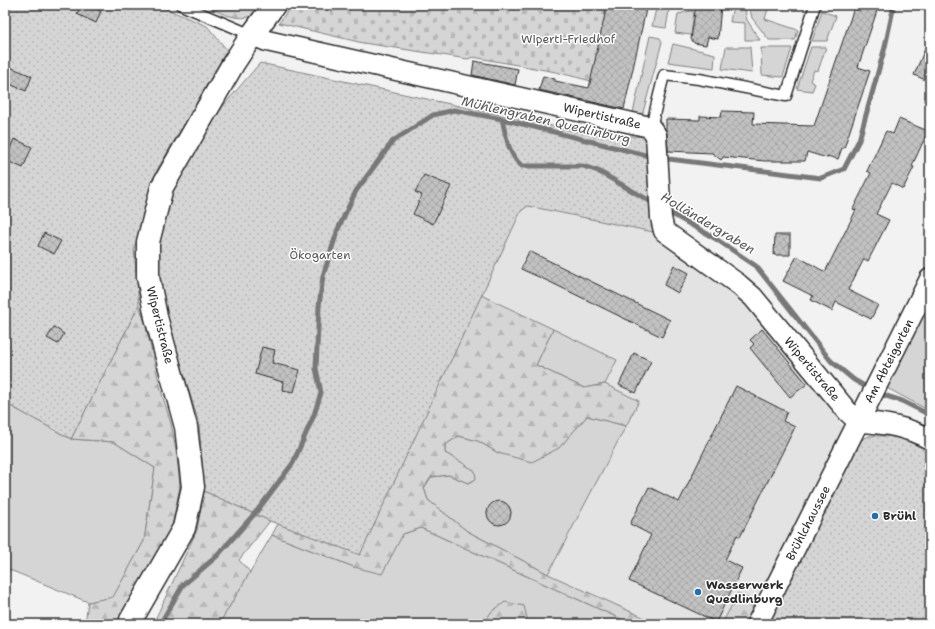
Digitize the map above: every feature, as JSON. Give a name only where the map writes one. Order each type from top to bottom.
[{"type":"street","name":"Wipertistraße","points":[[130,624],[184,528],[193,487],[186,427],[156,317],[148,277],[148,242],[162,187],[221,84],[252,35],[274,5]]},
{"type":"street","name":"Wipertistraße","points":[[252,35],[267,41],[650,127],[654,132],[657,150],[661,218],[664,231],[738,284],[753,297],[848,412],[859,422]]},
{"type":"street","name":"Am Abteigarten","points":[[859,422],[930,279]]},
{"type":"street","points":[[859,422],[902,427],[930,439]]},
{"type":"street","name":"Brühlchaussee","points":[[757,624],[859,422]]},
{"type":"lane","points":[[181,5],[252,35]]},
{"type":"lane","points":[[643,125],[653,119],[664,75],[786,96],[815,5]]},
{"type":"shaded area","points":[[527,206],[658,233],[712,274],[753,311],[806,372],[847,432],[757,603],[738,593],[722,624],[658,624],[548,574],[639,401],[605,384],[617,360],[481,295],[521,211]]},
{"type":"green space","points":[[5,5],[157,5],[207,26],[227,50],[156,172],[134,249],[139,305],[71,439],[5,403]]},
{"type":"green space","points":[[203,5],[263,5],[252,16],[239,18],[227,15]]},
{"type":"green space","name":"Wiperti-Friedhof","points":[[292,5],[611,5],[595,82],[556,72],[473,57],[468,59],[363,43],[279,23]]},
{"type":"green space","points":[[657,5],[670,5],[666,28],[652,26]]},
{"type":"green space","points":[[733,5],[744,5],[747,20],[760,40],[745,40],[745,23],[730,22]]},
{"type":"green space","points":[[749,5],[762,5],[768,9],[765,19],[798,30],[795,40],[769,40],[752,18]]},
{"type":"green space","points":[[691,11],[694,12],[691,35],[675,33],[678,14]]},
{"type":"green space","points":[[822,11],[836,16],[827,41],[812,41]]},
{"type":"green space","points":[[650,36],[660,38],[662,42],[642,116],[633,113]]},
{"type":"green space","points":[[673,44],[715,54],[714,68],[668,62]]},
{"type":"green space","points":[[726,47],[750,47],[752,73],[722,69]]},
{"type":"green space","points":[[811,47],[826,47],[818,71],[814,70],[810,81],[815,84],[812,91],[797,89]]},
{"type":"green space","points":[[761,48],[792,48],[783,77],[762,75]]},
{"type":"green space","name":"Ökogarten","points":[[260,63],[584,133],[648,137],[658,233],[528,206],[521,211],[360,555],[270,521],[204,491],[199,424],[177,351],[165,321],[156,282],[155,244],[166,199],[200,133]]},
{"type":"green space","points":[[481,295],[553,329],[536,365],[584,388],[605,384],[639,401],[626,426],[587,416],[559,448],[532,462],[498,453],[478,441],[459,436],[445,445],[445,453],[475,471],[476,479],[468,483],[449,475],[431,477],[424,488],[428,500],[467,531],[548,574],[658,624],[632,624],[421,528],[403,534],[382,574],[354,567],[272,535],[278,524],[360,554]]},
{"type":"green space","points":[[930,295],[930,356],[928,360],[930,362],[930,411],[885,387]]},
{"type":"green space","points":[[139,305],[171,424],[177,456],[180,486],[172,526],[122,624],[85,624],[88,602],[113,597],[144,541],[155,468],[114,442],[71,439]]},
{"type":"green space","points":[[553,329],[617,360],[605,384],[584,388],[536,365]]},
{"type":"green space","points":[[5,403],[71,439],[114,442],[155,468],[144,541],[113,598],[88,602],[5,568]]},
{"type":"green space","points":[[587,416],[626,426],[548,574],[467,531],[428,500],[424,488],[431,477],[449,475],[468,483],[461,462],[445,453],[445,445],[459,436],[478,441],[498,453],[559,448]]},
{"type":"green space","name":"Brühl","points":[[869,436],[894,437],[914,444],[930,452],[930,624],[764,624],[859,441]]},
{"type":"green space","points":[[204,491],[270,521],[239,560],[250,572],[219,624],[153,624],[197,530]]},
{"type":"green space","points":[[421,528],[632,624],[523,624],[527,618],[484,624],[219,624],[272,535],[354,567],[403,534]]},
{"type":"green space","points":[[738,593],[757,603],[746,624],[722,624]]},
{"type":"green space","points":[[505,602],[524,606],[527,618],[523,624],[484,624],[491,612]]},
{"type":"building","points":[[81,5],[89,5],[101,11],[96,23],[77,14]]},
{"type":"building","points":[[607,5],[647,5],[624,109],[539,90],[543,76],[555,79],[555,81],[589,88]]},
{"type":"building","points":[[696,5],[721,5],[718,39],[708,37],[706,45],[694,43],[691,39]]},
{"type":"building","points":[[855,5],[879,5],[858,67],[870,71],[844,148],[842,148],[838,159],[827,156],[827,158],[807,152],[805,161],[765,161],[723,157],[721,160],[712,153],[668,151],[666,119],[700,120],[700,116],[721,117],[722,111],[754,112],[753,124],[814,126]]},
{"type":"building","points":[[930,37],[930,82],[914,75]]},
{"type":"building","points":[[474,61],[518,69],[515,85],[472,75]]},
{"type":"building","points":[[5,65],[32,76],[26,91],[5,82]]},
{"type":"building","points":[[899,119],[928,131],[912,166],[914,167],[903,189],[892,183],[876,214],[889,220],[868,261],[864,259],[848,290],[878,305],[871,319],[836,302],[832,311],[811,300],[813,296],[783,281],[797,256],[825,272],[856,210],[853,209],[871,173],[867,171],[886,131],[893,134]]},
{"type":"building","points":[[14,139],[32,147],[23,168],[5,160]]},
{"type":"building","points":[[424,175],[451,186],[433,224],[413,214],[422,195],[415,192]]},
{"type":"building","points":[[44,233],[61,241],[54,254],[38,246]]},
{"type":"building","points":[[775,235],[790,235],[790,255],[774,255]]},
{"type":"building","points":[[529,251],[670,320],[662,337],[521,269]]},
{"type":"building","points":[[674,265],[689,273],[678,293],[664,285]]},
{"type":"building","points":[[54,327],[64,334],[58,344],[47,338]]},
{"type":"building","points":[[762,329],[807,384],[790,397],[750,348],[754,344],[750,340]]},
{"type":"building","points":[[262,347],[275,350],[272,363],[300,370],[294,392],[282,390],[283,382],[255,374]]},
{"type":"building","points":[[634,353],[651,361],[636,393],[619,385]]},
{"type":"building","points":[[736,386],[787,412],[783,421],[795,427],[740,537],[737,535],[725,560],[742,568],[716,622],[629,581],[651,535],[630,524],[649,487],[679,502]]},
{"type":"building","points":[[499,501],[504,502],[510,508],[510,518],[504,524],[499,525],[494,524],[488,518],[487,513],[488,508],[494,502]]},
{"type":"waterway","name":"Mühlengraben Quedlinburg","points":[[661,158],[821,178],[844,169],[859,140],[885,47],[894,5]]},
{"type":"waterway","name":"Mühlengraben Quedlinburg","points":[[160,624],[183,585],[217,556],[257,511],[293,463],[314,415],[321,393],[316,368],[319,306],[323,276],[338,229],[356,191],[393,141],[433,115],[454,110],[502,119],[653,157]]},
{"type":"waterway","name":"Holländergraben","points":[[502,119],[506,138],[511,151],[522,166],[583,166],[598,171],[655,204]]},
{"type":"waterway","name":"Holländergraben","points":[[665,210],[716,239],[756,266],[831,361],[854,380],[870,389]]},
{"type":"waterway","name":"Holländergraben","points":[[877,393],[902,401],[930,415]]},
{"type":"place","name":"Brühl","points":[[875,516]]},
{"type":"place","name":"Wasserwerk Quedlinburg","points":[[698,592]]}]
